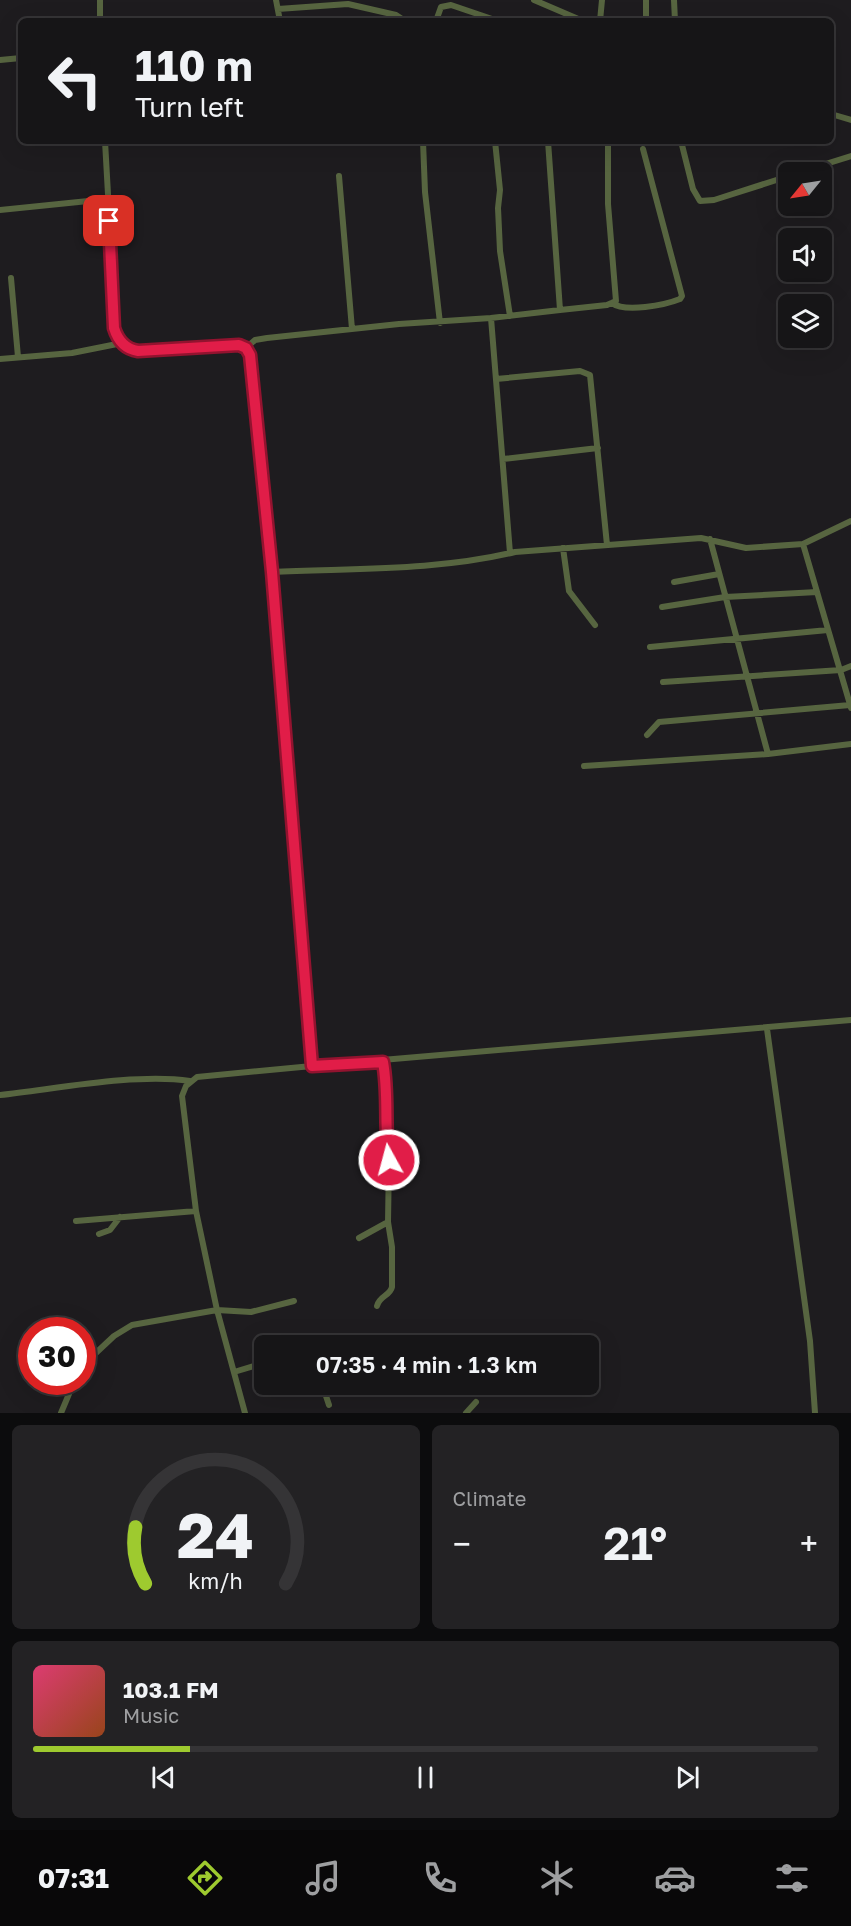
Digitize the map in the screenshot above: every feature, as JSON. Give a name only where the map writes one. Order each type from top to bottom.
[{"type":"street","points":[[100,0],[100,18]]},
{"type":"street","points":[[276,0],[279,18]]},
{"type":"street","points":[[534,0],[576,18]]},
{"type":"street","points":[[600,18],[602,0]]},
{"type":"street","points":[[646,0],[646,18]]},
{"type":"street","points":[[674,0],[675,18]]},
{"type":"street","points":[[278,9],[348,4],[400,18]]},
{"type":"street","points":[[437,18],[441,7],[451,5],[489,18]]},
{"type":"street","points":[[0,60],[18,58]]},
{"type":"street","points":[[834,115],[851,120]]},
{"type":"street","points":[[105,144],[114,328],[122,343],[130,350],[138,351],[228,344],[246,348]]},
{"type":"street","points":[[423,144],[425,192],[440,323]]},
{"type":"street","points":[[495,144],[500,190],[498,208],[500,251],[510,316]]},
{"type":"street","points":[[548,144],[560,310]]},
{"type":"street","points":[[608,144],[608,204],[616,296],[612,303]]},
{"type":"street","points":[[682,144],[693,189],[700,201],[714,201],[778,180]]},
{"type":"street","points":[[246,348],[255,340],[352,329],[491,318],[612,303],[617,307],[649,307],[680,300],[682,296],[643,149]]},
{"type":"street","points":[[832,162],[851,156]]},
{"type":"street","points":[[339,176],[352,329]]},
{"type":"street","points":[[0,210],[108,199]]},
{"type":"street","points":[[11,278],[18,357]]},
{"type":"street","points":[[491,318],[510,553]]},
{"type":"street","points":[[0,359],[72,353],[122,343]]},
{"type":"street","points":[[246,348],[251,363],[272,572],[312,1066]]},
{"type":"street","points":[[496,379],[585,372],[592,382],[607,545]]},
{"type":"street","points":[[503,459],[598,448]]},
{"type":"street","points":[[272,572],[429,565],[563,548],[710,539],[746,548],[803,544],[851,522]]},
{"type":"street","points":[[710,539],[734,637],[768,754]]},
{"type":"street","points":[[647,735],[659,722],[850,707],[803,544]]},
{"type":"street","points":[[563,548],[569,591],[595,625]]},
{"type":"street","points":[[674,582],[719,574]]},
{"type":"street","points":[[662,607],[725,597],[817,592]]},
{"type":"street","points":[[650,647],[734,637],[828,630]]},
{"type":"street","points":[[663,682],[840,670],[851,666]]},
{"type":"street","points":[[584,766],[768,754],[851,744]]},
{"type":"street","points":[[0,1095],[140,1081],[173,1079],[190,1081],[207,1075],[383,1062],[851,1020]]},
{"type":"street","points":[[767,1029],[810,1341],[815,1413]]},
{"type":"street","points":[[377,1306],[381,1297],[389,1293],[392,1287],[392,1247],[388,1222],[390,1194],[385,1130],[388,1099],[383,1062]]},
{"type":"street","points":[[190,1081],[183,1096],[196,1211],[217,1310],[245,1413]]},
{"type":"street","points":[[76,1221],[196,1211]]},
{"type":"street","points":[[99,1234],[110,1230],[120,1217]]},
{"type":"street","points":[[359,1238],[388,1222]]},
{"type":"street","points":[[96,1353],[114,1336],[132,1325],[217,1310],[251,1312],[294,1301]]},
{"type":"street","points":[[234,1372],[254,1366]]},
{"type":"street","points":[[61,1413],[69,1395]]},
{"type":"street","points":[[326,1395],[329,1405]]},
{"type":"street","points":[[466,1413],[476,1402]]},
{"type":"route","points":[[109,221],[114,328],[116,336],[122,343],[130,350],[138,351],[239,345],[246,348],[250,355],[272,572],[312,1066],[383,1062],[388,1099],[385,1130],[389,1160]]}]
